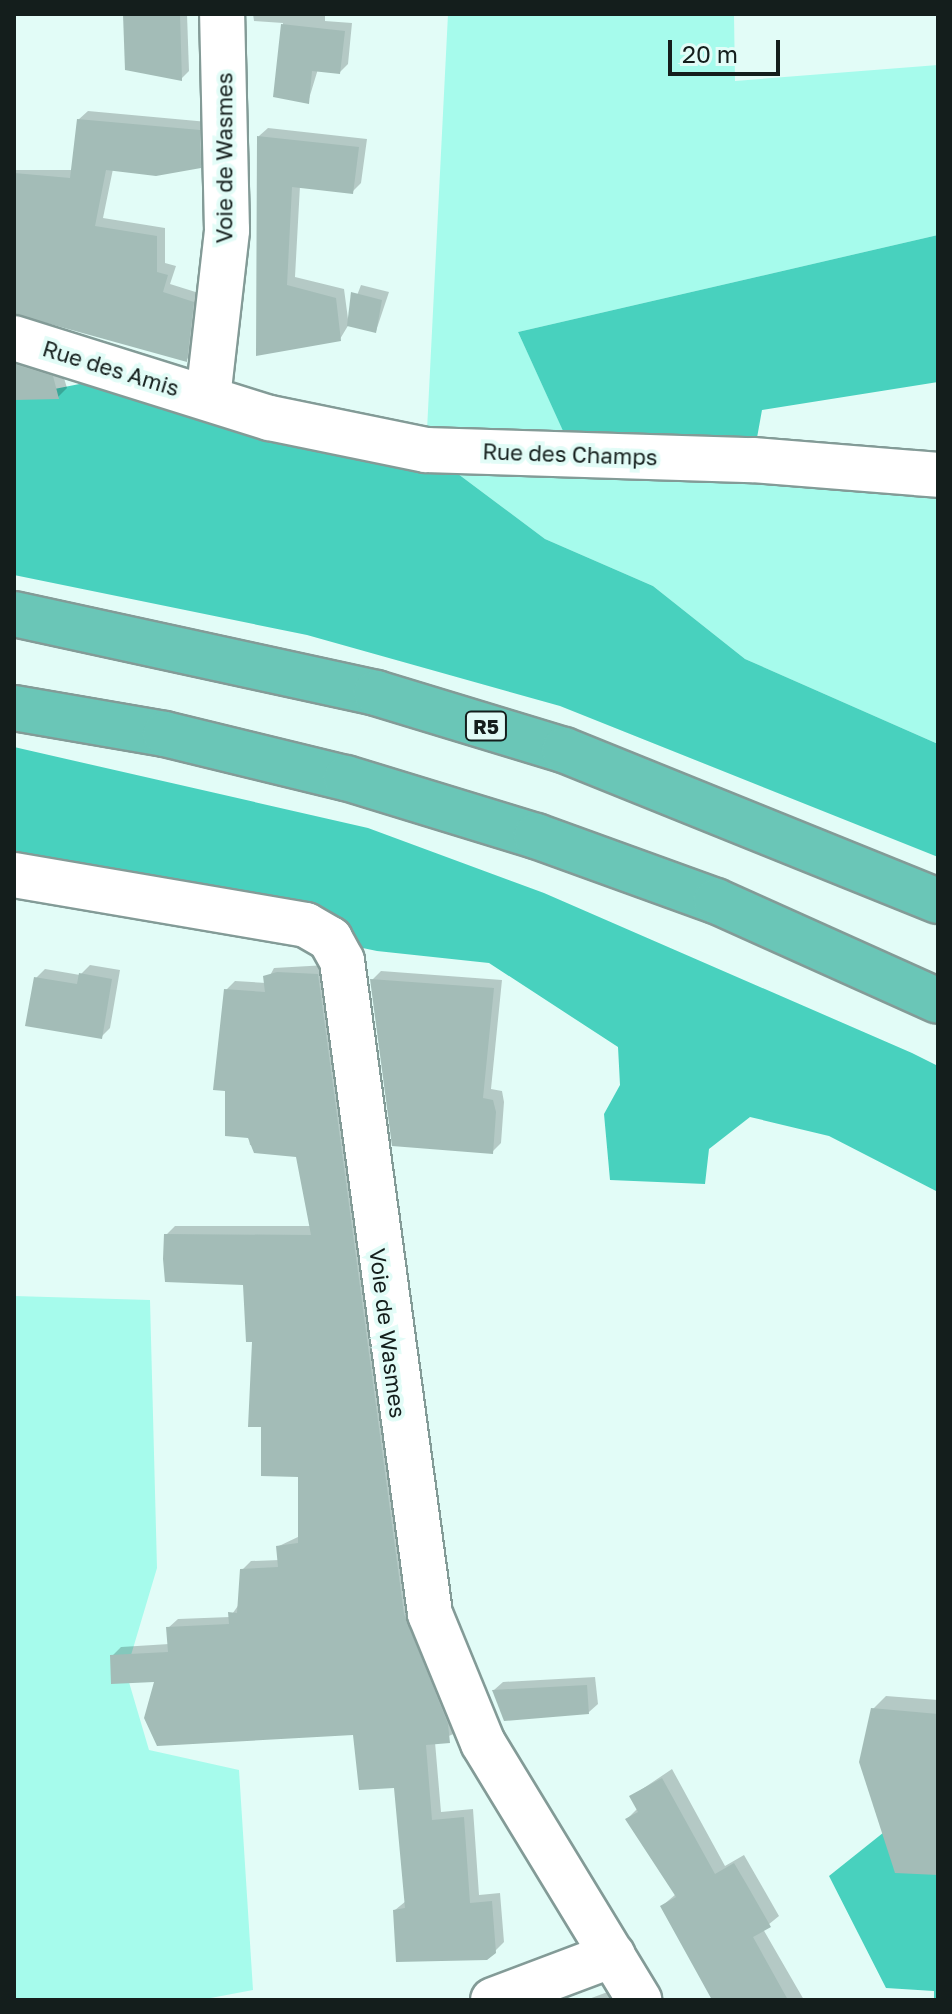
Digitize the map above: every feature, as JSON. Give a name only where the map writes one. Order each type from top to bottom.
[{"type":"highway","name":"R5","points":[[14,614],[376,693],[564,750],[938,901]]},
{"type":"highway","points":[[14,708],[331,775],[536,836],[716,901],[938,1001]]},
{"type":"street","name":"Voie de Wasmes","points":[[208,398],[227,230],[222,14]]},
{"type":"street","name":"Rue des Amis","points":[[14,338],[208,398]]},
{"type":"street","name":"Rue des Champs","points":[[208,398],[338,436],[426,450],[753,460],[938,475]]},
{"type":"street","name":"Voie de Wasmes","points":[[14,875],[306,925],[330,939],[342,961],[430,1614],[483,1743],[639,2000]]},
{"type":"street","points":[[493,2000],[613,1955]]},
{"type":"green space","points":[[448,14],[734,14],[735,81],[938,65],[938,235],[518,332],[574,454],[938,475],[938,744],[745,659],[653,586],[545,539],[426,450]]},
{"type":"green space","points":[[938,235],[938,382],[762,410],[753,460],[574,455],[518,332]]},
{"type":"green space","points":[[130,374],[426,450],[545,539],[653,586],[745,659],[938,744],[938,857],[560,706],[307,635],[14,575],[14,397]]},
{"type":"green space","points":[[14,747],[368,828],[544,893],[912,1053],[938,1066],[938,1192],[829,1136],[750,1117],[709,1149],[705,1184],[610,1180],[604,1114],[620,1085],[618,1047],[489,963],[377,951],[14,875]]},
{"type":"green space","points":[[14,1296],[150,1300],[157,1568],[126,1672],[149,1750],[239,1770],[253,1990],[200,2000],[14,2000]]},
{"type":"green space","points":[[938,1789],[938,2000],[934,2000],[934,1991],[886,1988],[829,1876]]},
{"type":"building","points":[[123,14],[180,14],[182,81],[125,70]]},
{"type":"building","points":[[281,24],[345,31],[340,74],[312,71],[309,104],[273,97]]},
{"type":"building","points":[[77,119],[200,130],[201,168],[156,176],[106,170],[95,226],[157,236],[157,272],[168,275],[163,292],[194,302],[187,362],[14,314],[14,173],[70,178]]},
{"type":"building","points":[[257,136],[359,147],[353,194],[292,187],[287,285],[336,298],[341,341],[256,356]]},
{"type":"building","points":[[351,292],[382,300],[376,333],[347,326]]},
{"type":"building","points":[[14,364],[53,376],[59,399],[14,400]]},
{"type":"building","points":[[277,972],[318,974],[404,1614],[448,1724],[450,1743],[426,1745],[432,1820],[464,1817],[470,1903],[492,1901],[496,1953],[487,1960],[396,1962],[393,1910],[405,1908],[394,1788],[359,1790],[353,1735],[157,1746],[144,1718],[154,1682],[111,1684],[110,1655],[168,1652],[166,1627],[229,1624],[228,1612],[237,1613],[240,1569],[278,1567],[276,1546],[298,1543],[298,1477],[261,1476],[261,1427],[248,1427],[252,1342],[246,1342],[243,1285],[165,1282],[163,1259],[164,1234],[311,1235],[296,1157],[254,1153],[248,1138],[225,1136],[225,1091],[213,1090],[224,989],[265,992],[263,976]]},
{"type":"building","points":[[79,973],[112,979],[102,1039],[25,1026],[34,977],[77,984]]},
{"type":"building","points":[[370,979],[494,988],[483,1098],[493,1100],[496,1112],[493,1154],[392,1146]]},
{"type":"building","points":[[587,1685],[589,1714],[504,1721],[492,1690]]},
{"type":"building","points":[[871,1708],[938,1714],[938,1875],[895,1873],[859,1762]]},
{"type":"building","points":[[662,1778],[715,1874],[734,1863],[771,1927],[753,1937],[788,2000],[712,2000],[660,1906],[676,1897],[625,1819],[638,1812],[629,1796]]}]
